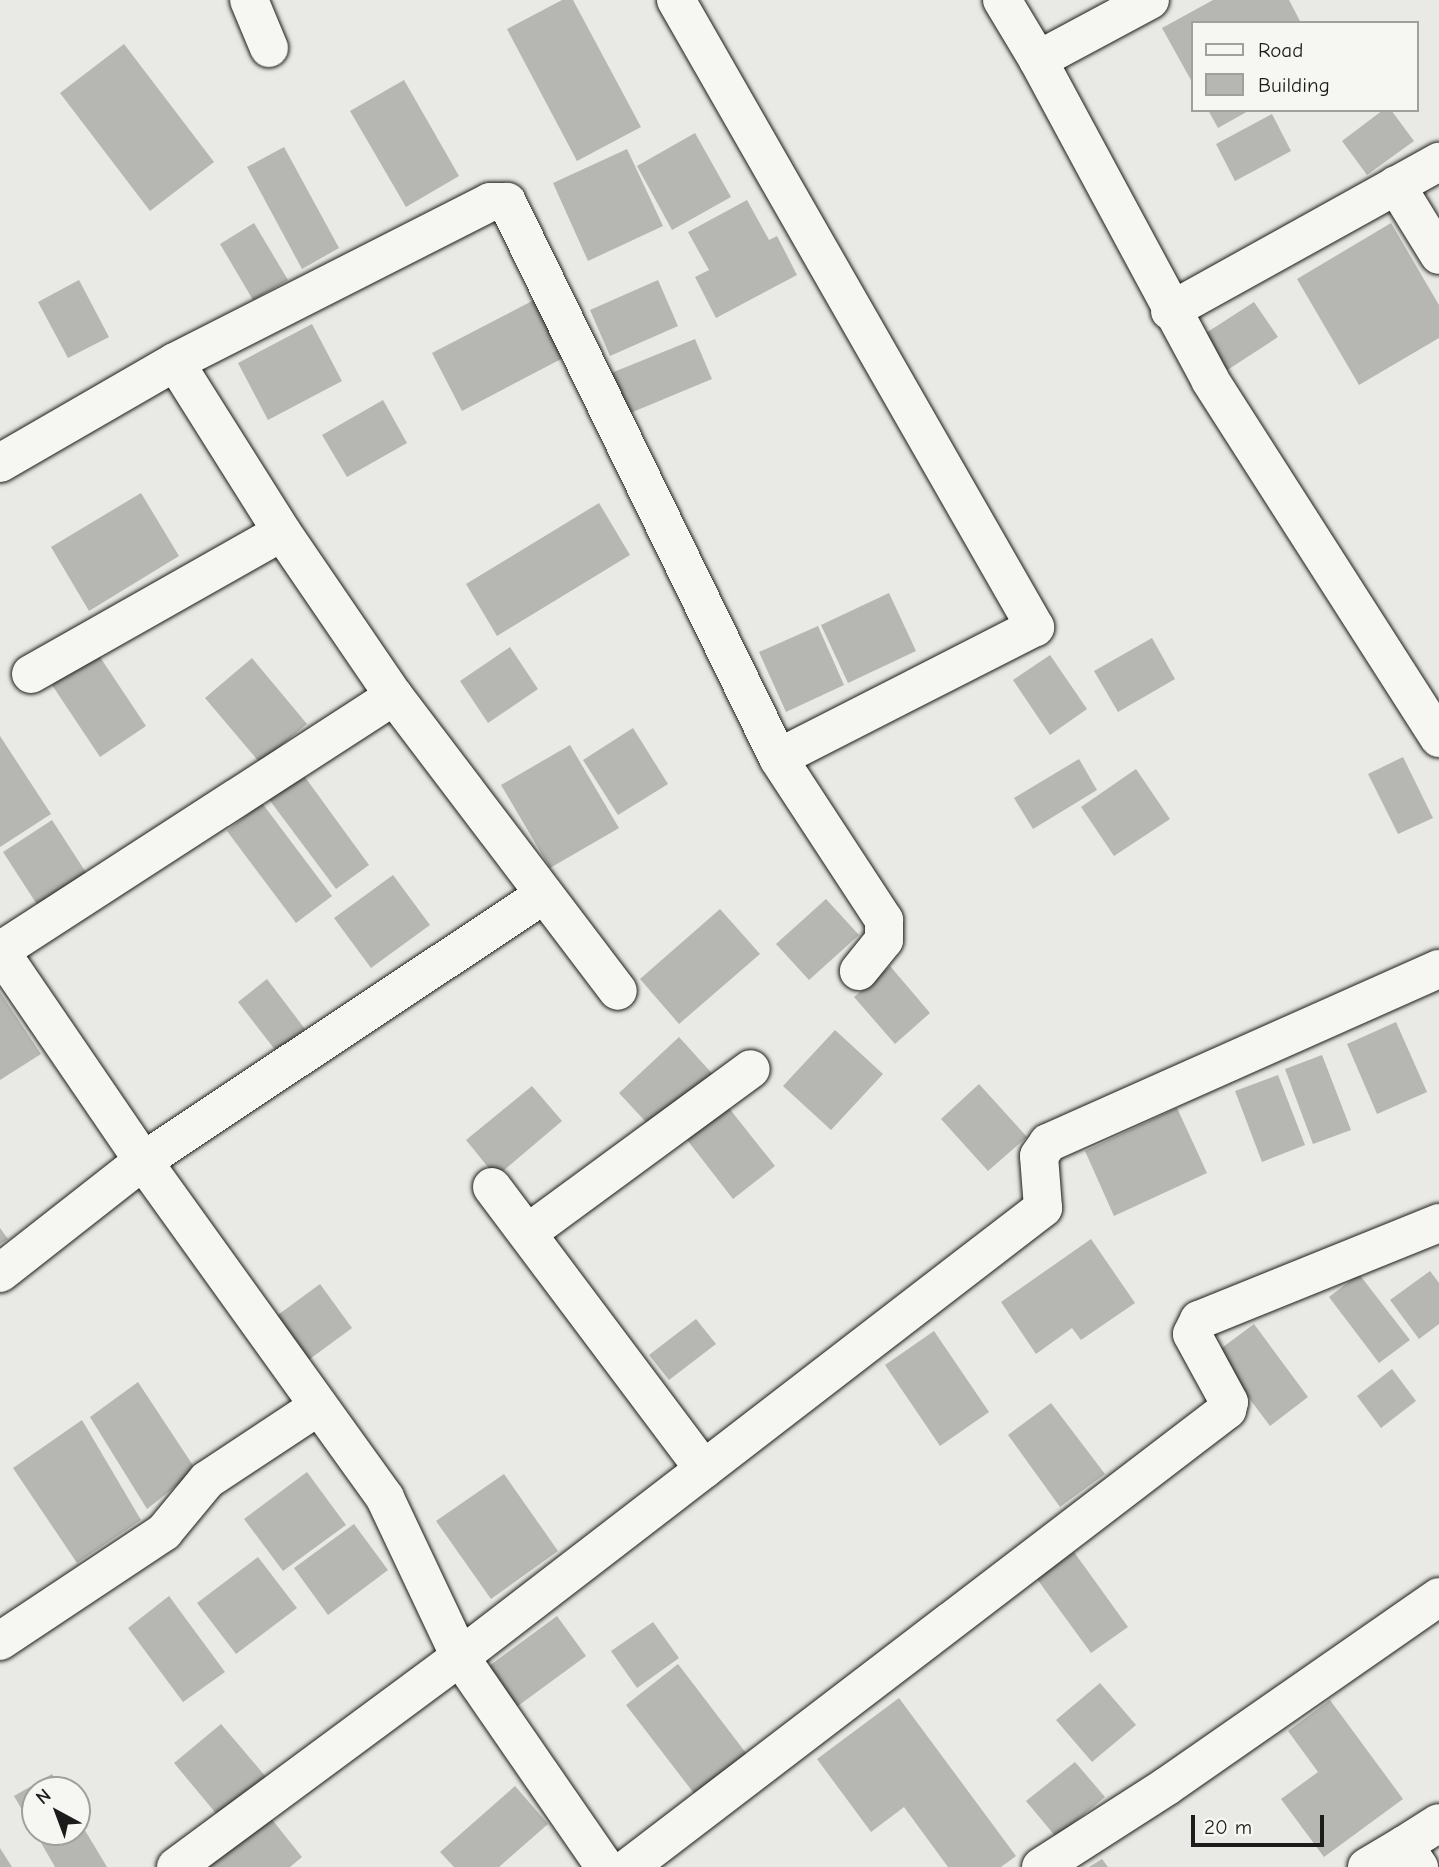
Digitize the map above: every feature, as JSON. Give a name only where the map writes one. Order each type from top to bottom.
[{"type":"street","points":[[249,0],[269,48]]},
{"type":"street","points":[[677,0],[1035,627],[778,758]]},
{"type":"street","points":[[1002,0],[1038,60],[1170,311],[1433,716]]},
{"type":"street","points":[[1038,60],[1150,0]]},
{"type":"street","points":[[1170,311],[1439,162]]},
{"type":"street","points":[[1396,186],[1439,255]]},
{"type":"street","points":[[0,463],[175,362],[490,202],[507,202],[778,758],[884,920],[884,940],[859,971]]},
{"type":"street","points":[[175,362],[282,532],[394,696],[542,896],[618,991]]},
{"type":"street","points":[[31,674],[282,532]]},
{"type":"street","points":[[394,696],[0,951],[143,1161],[385,1498],[460,1657],[605,1867]]},
{"type":"street","points":[[0,1273],[143,1161],[542,896]]},
{"type":"street","points":[[176,1867],[460,1657],[1043,1208],[1039,1156],[1048,1143],[1439,970]]},
{"type":"street","points":[[529,1232],[751,1069]]},
{"type":"street","points":[[492,1187],[529,1232],[704,1469]]},
{"type":"street","points":[[629,1867],[1227,1410],[1229,1402],[1192,1334],[1199,1320],[1439,1223]]},
{"type":"street","points":[[0,1641],[164,1532],[207,1480],[320,1406]]},
{"type":"street","points":[[1041,1867],[1167,1786],[1439,1597]]},
{"type":"street","points":[[1367,1867],[1411,1856],[1439,1823]]},
{"type":"building","points":[[562,0],[573,0],[641,127],[577,161],[507,29]]},
{"type":"building","points":[[1213,0],[1289,0],[1300,21],[1190,21],[1190,78],[1162,28]]},
{"type":"building","points":[[124,44],[214,162],[150,211],[60,93]]},
{"type":"building","points":[[404,80],[459,176],[406,207],[350,111]]},
{"type":"building","points":[[1209,112],[1246,112],[1218,128]]},
{"type":"building","points":[[1380,112],[1392,112],[1414,141],[1367,175],[1342,141]]},
{"type":"building","points":[[1272,114],[1291,151],[1235,181],[1216,144]]},
{"type":"building","points":[[695,133],[731,197],[672,230],[637,166]]},
{"type":"building","points":[[284,147],[339,248],[302,269],[247,167]]},
{"type":"building","points":[[627,149],[663,226],[588,261],[553,183]]},
{"type":"building","points":[[747,200],[769,240],[777,236],[797,275],[716,318],[695,277],[709,270],[688,232]]},
{"type":"building","points":[[254,223],[288,280],[253,300],[220,244]]},
{"type":"building","points":[[1391,223],[1439,305],[1439,338],[1359,385],[1297,279]]},
{"type":"building","points":[[79,280],[109,337],[68,358],[38,302]]},
{"type":"building","points":[[658,280],[678,326],[610,356],[590,310]]},
{"type":"building","points":[[534,300],[563,358],[462,411],[432,353]]},
{"type":"building","points":[[1254,302],[1278,337],[1215,378],[1192,342]]},
{"type":"building","points":[[312,324],[342,381],[268,420],[238,363]]},
{"type":"building","points":[[695,339],[712,379],[616,419],[599,378]]},
{"type":"building","points":[[383,400],[407,443],[347,477],[322,435]]},
{"type":"building","points":[[141,493],[179,556],[89,611],[51,547]]},
{"type":"building","points":[[599,503],[630,555],[497,636],[466,584]]},
{"type":"building","points":[[889,593],[916,651],[848,683],[821,625]]},
{"type":"building","points":[[818,626],[844,685],[786,712],[759,652]]},
{"type":"building","points":[[1152,638],[1175,679],[1118,712],[1094,671]]},
{"type":"building","points":[[510,647],[538,689],[488,723],[460,681]]},
{"type":"building","points":[[94,648],[146,726],[100,757],[48,679]]},
{"type":"building","points":[[1050,655],[1087,709],[1050,735],[1013,680]]},
{"type":"building","points":[[252,658],[307,724],[260,763],[205,698]]},
{"type":"building","points":[[633,728],[668,784],[618,815],[583,760]]},
{"type":"building","points":[[0,736],[51,814],[0,847]]},
{"type":"building","points":[[570,745],[619,828],[550,868],[501,785]]},
{"type":"building","points":[[1403,757],[1433,818],[1398,834],[1368,774]]},
{"type":"building","points":[[1079,759],[1097,790],[1033,829],[1014,798]]},
{"type":"building","points":[[1136,769],[1170,819],[1114,856],[1081,807]]},
{"type":"building","points":[[302,773],[369,865],[336,889],[268,798]]},
{"type":"building","points":[[262,803],[332,896],[296,923],[227,831]]},
{"type":"building","points":[[52,820],[87,874],[38,906],[3,852]]},
{"type":"building","points":[[393,875],[430,925],[371,968],[334,918]]},
{"type":"building","points":[[826,899],[859,935],[809,980],[776,944]]},
{"type":"building","points":[[720,909],[760,954],[679,1024],[640,979]]},
{"type":"building","points":[[890,966],[930,1013],[895,1044],[854,997]]},
{"type":"building","points":[[267,979],[305,1029],[276,1051],[238,1002]]},
{"type":"building","points":[[0,992],[41,1054],[0,1080]]},
{"type":"building","points":[[1396,1022],[1427,1092],[1377,1114],[1347,1044]]},
{"type":"building","points":[[835,1030],[883,1074],[831,1130],[783,1086]]},
{"type":"building","points":[[679,1037],[717,1079],[657,1134],[619,1093]]},
{"type":"building","points":[[1322,1055],[1351,1130],[1313,1144],[1285,1069]]},
{"type":"building","points":[[1278,1075],[1305,1145],[1262,1162],[1235,1091]]},
{"type":"building","points":[[979,1084],[1027,1137],[988,1171],[941,1119]]},
{"type":"building","points":[[532,1086],[562,1121],[496,1177],[466,1140]]},
{"type":"building","points":[[725,1103],[775,1166],[733,1199],[684,1136]]},
{"type":"building","points":[[1177,1108],[1207,1173],[1114,1216],[1085,1151]]},
{"type":"building","points":[[0,1228],[8,1239],[0,1244]]},
{"type":"building","points":[[1091,1239],[1135,1303],[1081,1340],[1072,1328],[1036,1354],[1001,1302]]},
{"type":"building","points":[[1430,1271],[1439,1283],[1439,1324],[1419,1339],[1390,1300]]},
{"type":"building","points":[[1359,1274],[1410,1340],[1379,1363],[1329,1297]]},
{"type":"building","points":[[320,1284],[352,1328],[303,1364],[271,1320]]},
{"type":"building","points":[[696,1319],[716,1344],[669,1380],[649,1355]]},
{"type":"building","points":[[1254,1324],[1308,1397],[1270,1426],[1215,1353]]},
{"type":"building","points":[[934,1331],[989,1412],[940,1446],[885,1365]]},
{"type":"building","points":[[1392,1369],[1416,1401],[1381,1428],[1357,1396]]},
{"type":"building","points":[[138,1382],[196,1470],[147,1509],[90,1417]]},
{"type":"building","points":[[1051,1403],[1105,1474],[1060,1507],[1008,1435]]},
{"type":"building","points":[[82,1420],[141,1520],[77,1563],[13,1468]]},
{"type":"building","points":[[307,1472],[346,1525],[283,1571],[244,1519]]},
{"type":"building","points":[[504,1474],[558,1551],[491,1599],[436,1521]]},
{"type":"building","points":[[354,1524],[388,1570],[328,1615],[294,1568]]},
{"type":"building","points":[[1074,1552],[1128,1627],[1091,1653],[1037,1579]]},
{"type":"building","points":[[258,1557],[297,1608],[236,1654],[197,1603]]},
{"type":"building","points":[[169,1596],[225,1672],[183,1702],[128,1628]]},
{"type":"building","points":[[557,1616],[586,1656],[511,1711],[482,1671]]},
{"type":"building","points":[[653,1622],[679,1658],[637,1688],[611,1651]]},
{"type":"building","points":[[678,1664],[749,1757],[696,1796],[626,1705]]},
{"type":"building","points":[[1100,1683],[1136,1725],[1092,1762],[1056,1720]]},
{"type":"building","points":[[899,1698],[1016,1856],[1001,1867],[948,1867],[904,1807],[871,1832],[817,1759]]},
{"type":"building","points":[[1330,1700],[1403,1799],[1324,1857],[1281,1799],[1318,1772],[1288,1731]]},
{"type":"building","points":[[221,1724],[266,1777],[219,1817],[174,1763]]},
{"type":"building","points":[[1075,1762],[1105,1797],[1056,1837],[1026,1801]]},
{"type":"building","points":[[515,1786],[548,1824],[499,1867],[454,1867],[440,1852]]},
{"type":"building","points":[[21,1792],[21,1808],[14,1796]]},
{"type":"building","points":[[266,1812],[302,1857],[290,1867],[200,1867]]},
{"type":"building","points":[[91,1840],[107,1867],[55,1867],[43,1846],[91,1846]]},
{"type":"building","points":[[0,1848],[12,1867],[0,1867]]},
{"type":"building","points":[[1102,1859],[1108,1867],[1089,1867]]}]
